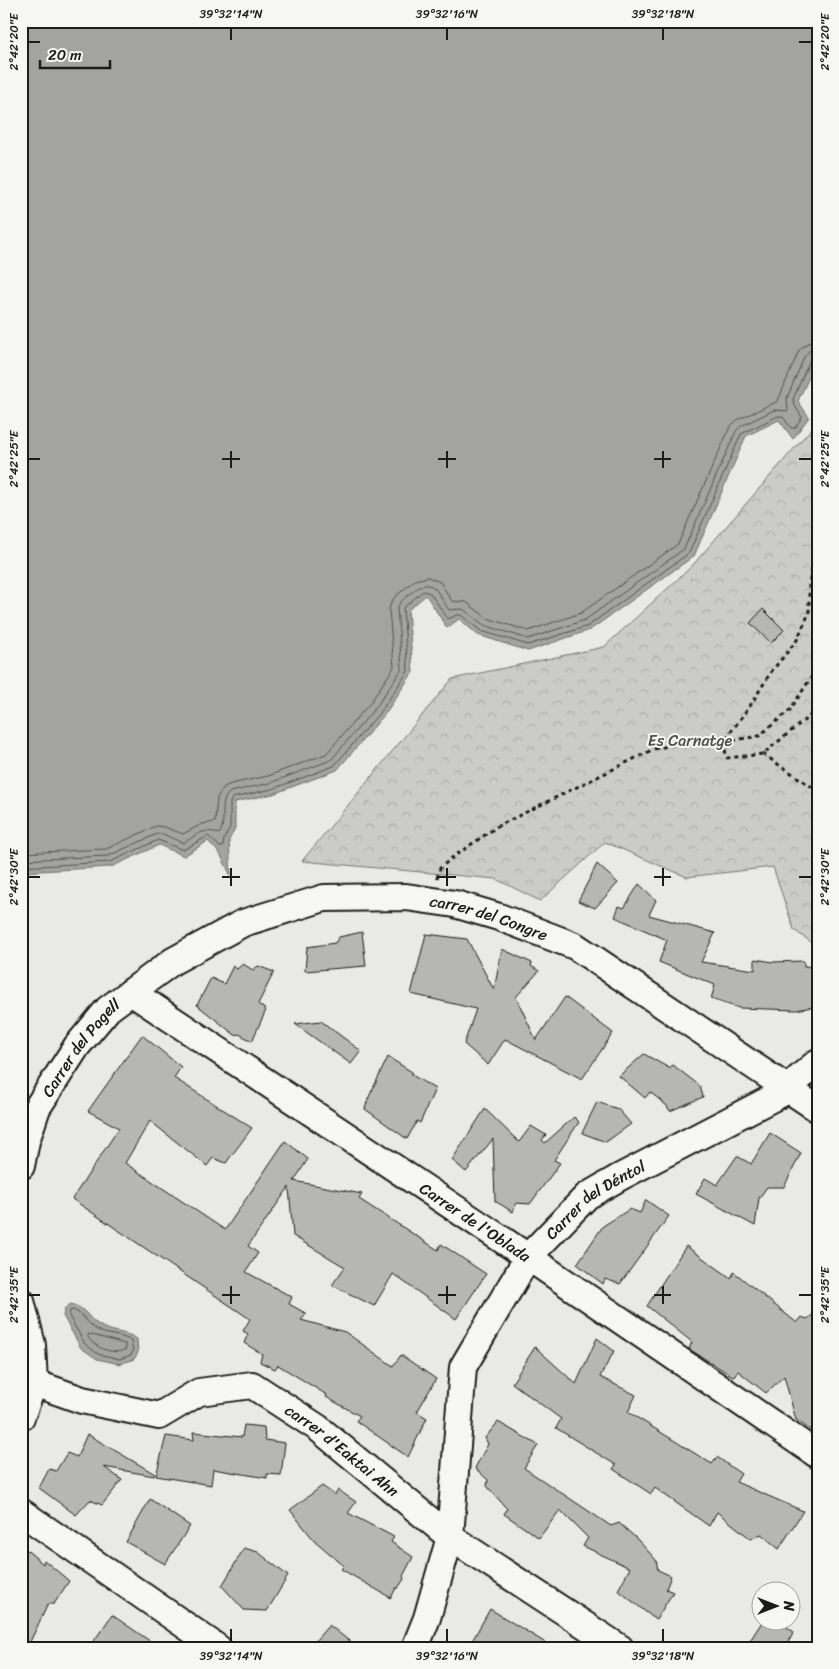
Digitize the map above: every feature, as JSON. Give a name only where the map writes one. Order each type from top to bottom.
[{"type":"street","name":"carrer del Congre","points":[[131,992],[173,961],[243,923],[324,898],[418,898],[455,904],[499,917],[576,946],[818,1109]]},
{"type":"street","name":"Carrer del Pagell","points":[[21,1166],[26,1142],[37,1108],[77,1046],[108,1009],[131,992]]},
{"type":"street","name":"Carrer de l'Oblada","points":[[131,992],[528,1257],[818,1455]]},
{"type":"street","name":"Carrer del Déntol","points":[[415,1648],[428,1618],[450,1537],[463,1367],[528,1257],[587,1196],[790,1089],[798,1079],[818,1062]]},
{"type":"street","points":[[21,1301],[32,1345],[34,1383],[21,1417]]},
{"type":"street","name":"carrer d'Eaktai Ahn","points":[[34,1383],[82,1400],[159,1416],[199,1392],[252,1385],[318,1428],[450,1537],[620,1648]]},
{"type":"street","points":[[21,1512],[218,1648]]},
{"type":"path","points":[[723,742],[748,709],[771,672],[796,640],[809,613],[809,585],[815,551],[818,546]]},
{"type":"path","points":[[437,882],[440,868],[498,826],[654,749],[688,742],[723,742],[759,736],[790,710],[818,668]]},
{"type":"path","points":[[723,742],[727,758],[763,754],[818,709]]},
{"type":"path","points":[[763,754],[818,791]]},
{"type":"green space","name":"Es Carnatge","points":[[818,421],[818,947],[794,930],[773,867],[687,877],[605,842],[540,901],[496,879],[302,861],[452,679],[604,647],[692,566]]},
{"type":"water","points":[[21,21],[818,21],[818,358],[798,401],[809,417],[793,439],[779,420],[746,436],[694,556],[590,630],[528,651],[478,635],[459,619],[447,628],[426,595],[408,610],[413,672],[385,714],[337,770],[273,794],[235,802],[235,828],[229,840],[231,876],[220,854],[208,841],[184,856],[159,845],[111,867],[21,872]]},
{"type":"water","points":[[70,1304],[83,1310],[104,1328],[133,1336],[137,1339],[138,1353],[134,1359],[120,1364],[97,1359],[81,1348],[63,1316],[65,1308]]},
{"type":"building","points":[[763,609],[784,630],[771,643],[750,623]]},
{"type":"building","points":[[597,864],[618,883],[595,908],[578,901]]},
{"type":"building","points":[[639,884],[656,900],[649,915],[715,933],[701,962],[755,970],[755,959],[773,962],[804,961],[804,966],[818,967],[818,1006],[796,1010],[739,1008],[711,999],[715,985],[659,962],[667,940],[615,917],[619,906],[624,908]]},
{"type":"building","points":[[362,932],[366,966],[305,971],[307,947],[335,943],[339,937]]},
{"type":"building","points":[[426,934],[467,939],[494,990],[502,949],[532,963],[531,966],[539,971],[516,997],[536,1040],[565,997],[613,1033],[582,1079],[505,1039],[488,1065],[464,1044],[476,1009],[411,994]]},
{"type":"building","points":[[243,964],[253,970],[258,966],[274,972],[258,1004],[266,1010],[252,1041],[239,1034],[235,1035],[197,1005],[211,978],[224,984],[233,966],[237,969]]},
{"type":"building","points":[[321,1021],[361,1051],[351,1064],[295,1024]]},
{"type":"building","points":[[142,1035],[181,1067],[174,1078],[252,1128],[226,1163],[213,1158],[207,1166],[150,1121],[125,1163],[225,1230],[285,1141],[308,1159],[294,1181],[362,1194],[359,1199],[438,1250],[441,1244],[486,1274],[456,1319],[393,1274],[374,1306],[332,1285],[345,1267],[293,1236],[289,1187],[248,1246],[258,1253],[246,1272],[292,1297],[289,1304],[307,1314],[301,1320],[345,1332],[393,1366],[401,1355],[436,1379],[417,1412],[427,1418],[408,1457],[356,1421],[360,1416],[326,1397],[327,1395],[278,1365],[275,1369],[260,1362],[262,1354],[244,1343],[248,1334],[243,1331],[250,1319],[72,1199],[119,1128],[88,1111]]},
{"type":"building","points":[[644,1054],[669,1068],[673,1065],[700,1086],[703,1097],[670,1111],[666,1105],[650,1092],[645,1098],[619,1076]]},
{"type":"building","points":[[388,1057],[435,1089],[420,1123],[417,1121],[407,1139],[365,1109]]},
{"type":"building","points":[[597,1102],[618,1109],[631,1124],[606,1142],[582,1133]]},
{"type":"building","points":[[485,1109],[519,1142],[531,1126],[546,1135],[542,1140],[545,1143],[574,1117],[579,1122],[554,1160],[560,1163],[530,1204],[516,1203],[513,1212],[495,1201],[493,1139],[466,1172],[452,1160]]},
{"type":"building","points":[[770,1133],[801,1153],[784,1187],[767,1187],[759,1198],[755,1226],[696,1194],[705,1178],[717,1185],[737,1156],[751,1164]]},
{"type":"building","points":[[646,1200],[669,1216],[620,1284],[605,1279],[603,1284],[577,1264],[603,1226],[630,1209],[640,1213]]},
{"type":"building","points":[[686,1246],[731,1278],[734,1272],[797,1323],[802,1317],[807,1319],[818,1311],[818,1435],[796,1420],[784,1376],[766,1393],[738,1371],[734,1377],[689,1349],[692,1342],[647,1306]]},
{"type":"building","points":[[597,1338],[614,1351],[600,1377],[636,1395],[628,1412],[712,1464],[717,1457],[741,1474],[736,1482],[803,1511],[779,1549],[761,1534],[751,1539],[717,1512],[709,1526],[655,1488],[651,1494],[613,1469],[616,1465],[556,1428],[561,1419],[512,1383],[535,1347],[576,1384]]},
{"type":"building","points":[[498,1422],[538,1445],[524,1468],[611,1526],[619,1523],[656,1560],[658,1570],[671,1576],[666,1589],[673,1592],[656,1620],[618,1590],[630,1568],[583,1546],[588,1538],[560,1510],[539,1538],[504,1514],[507,1509],[487,1486],[488,1480],[475,1468],[488,1444],[485,1438]]},
{"type":"building","points":[[244,1425],[264,1427],[265,1440],[285,1443],[281,1475],[267,1474],[267,1478],[213,1469],[211,1485],[156,1476],[166,1436],[194,1440],[193,1432],[242,1437]]},
{"type":"building","points":[[87,1434],[155,1474],[154,1476],[104,1467],[122,1480],[102,1505],[90,1500],[76,1515],[39,1488],[49,1469],[56,1471],[67,1453],[77,1457]]},
{"type":"building","points":[[322,1486],[335,1495],[338,1490],[356,1502],[348,1513],[394,1537],[391,1542],[413,1557],[403,1576],[404,1579],[396,1588],[391,1598],[341,1569],[344,1566],[314,1540],[290,1510]]},
{"type":"building","points":[[150,1499],[190,1526],[165,1564],[126,1542]]},
{"type":"building","points":[[21,1545],[43,1564],[44,1560],[69,1581],[54,1604],[48,1604],[27,1648],[21,1648]]},
{"type":"building","points":[[244,1548],[258,1552],[288,1576],[267,1611],[244,1610],[222,1586]]},
{"type":"building","points":[[490,1609],[554,1648],[468,1648]]},
{"type":"building","points":[[112,1615],[160,1648],[89,1648]]},
{"type":"building","points":[[329,1625],[358,1648],[309,1648]]},
{"type":"building","points":[[755,1632],[794,1632],[785,1648],[745,1648]]}]
